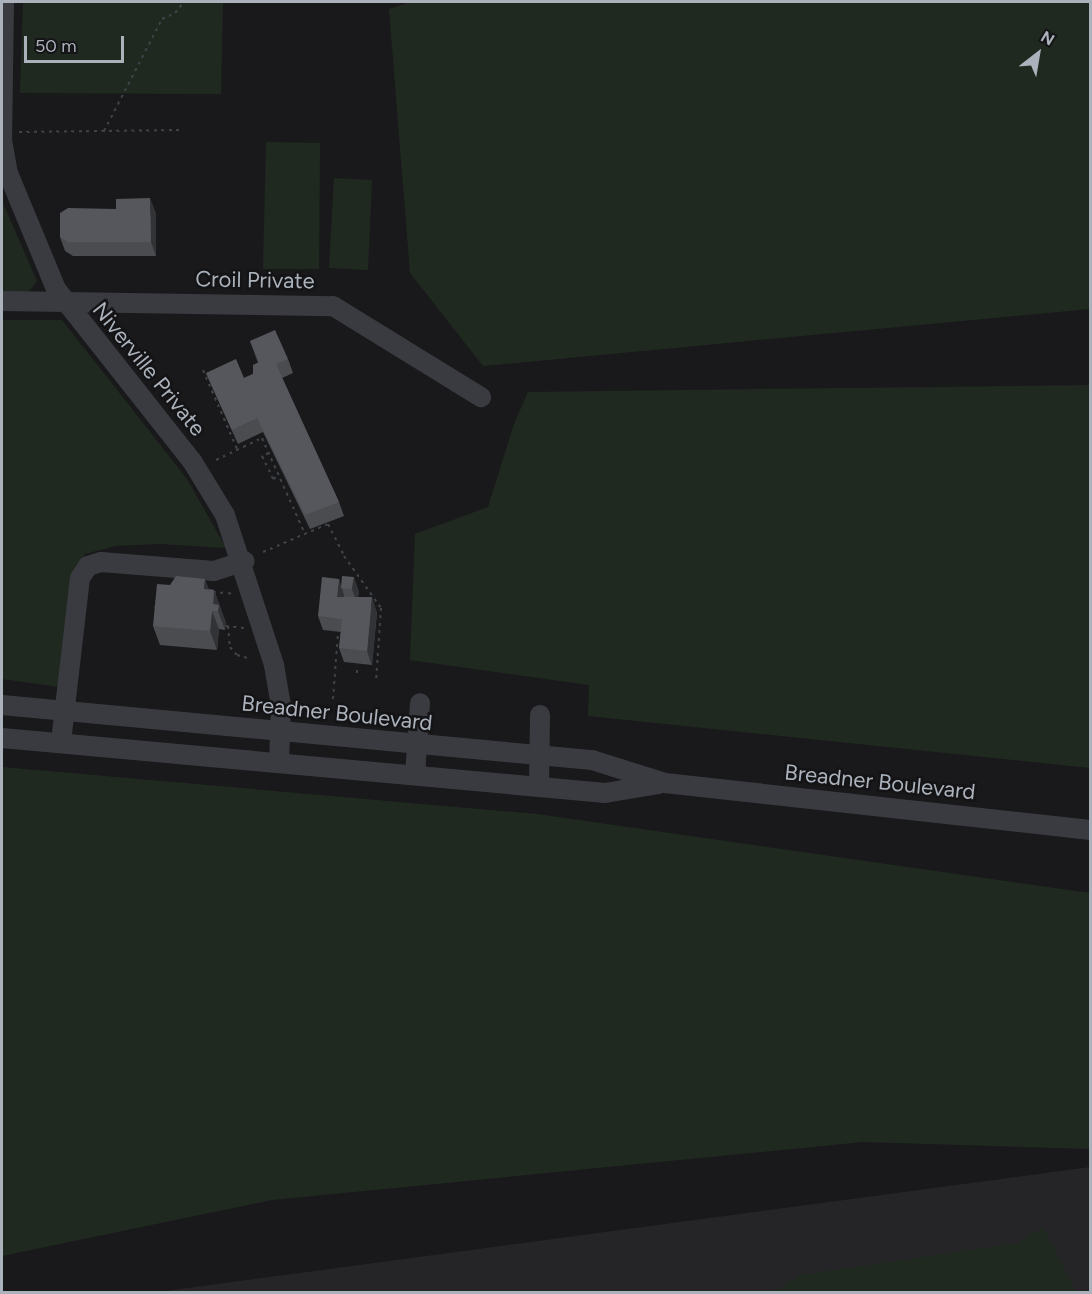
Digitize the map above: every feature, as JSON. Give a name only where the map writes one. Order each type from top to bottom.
[{"type":"street","name":"Niverville Private","points":[[4,2],[2,140],[5,172],[63,301],[192,461],[225,515],[244,561],[274,665],[281,731],[279,762]]},
{"type":"street","name":"Croil Private","points":[[2,301],[333,306],[481,397]]},
{"type":"street","points":[[61,742],[67,711],[80,578],[88,566],[100,562],[214,571],[244,561]]},
{"type":"street","points":[[415,775],[415,745],[420,703]]},
{"type":"street","name":"Breadner Boulevard","points":[[2,705],[538,757],[592,760],[665,783],[1090,830]]},
{"type":"street","points":[[539,787],[540,715]]},
{"type":"street","name":"Breadner Boulevard","points":[[2,738],[605,793],[665,783]]},
{"type":"path","points":[[104,131],[162,19],[175,13],[184,2]]},
{"type":"path","points":[[16,132],[181,130]]},
{"type":"path","points":[[203,370],[237,450]]},
{"type":"path","points":[[216,460],[262,438],[305,534]]},
{"type":"path","points":[[269,453],[262,456],[273,479],[279,476]]},
{"type":"path","points":[[263,552],[328,524],[344,556],[381,608],[376,682]]},
{"type":"path","points":[[203,591],[237,594]]},
{"type":"path","points":[[156,599],[153,622],[160,623]]},
{"type":"path","points":[[244,628],[227,626],[230,646],[237,655],[251,659]]},
{"type":"path","points":[[333,699],[338,632]]},
{"type":"path","points":[[357,666],[357,673]]},
{"type":"shaded area","points":[[23,2],[223,2],[221,94],[20,93]]},
{"type":"shaded area","points":[[411,2],[1090,2],[1090,309],[483,366],[410,273],[389,9]]},
{"type":"shaded area","points":[[266,142],[320,143],[319,269],[263,269]]},
{"type":"shaded area","points":[[334,178],[372,180],[368,270],[329,268]]},
{"type":"shaded area","points":[[2,201],[37,281],[27,294],[2,294]]},
{"type":"shaded area","points":[[2,320],[62,320],[187,479],[226,548],[160,544],[115,546],[85,554],[71,582],[60,687],[2,679]]},
{"type":"shaded area","points":[[1090,385],[1090,768],[588,716],[589,685],[410,660],[415,534],[488,507],[514,424],[528,392]]},
{"type":"shaded area","points":[[2,767],[537,814],[1090,893],[1090,1149],[863,1142],[272,1200],[2,1256]]},
{"type":"shaded area","points":[[1090,1167],[1090,1292],[158,1292]]},
{"type":"shaded area","points":[[1044,1227],[1076,1292],[773,1292],[801,1275],[1017,1243]]},
{"type":"building","points":[[150,198],[151,242],[68,242],[60,237],[60,213],[68,208],[116,209],[116,199]]},
{"type":"building","points":[[275,330],[288,359],[276,364],[339,502],[305,515],[257,418],[232,430],[206,373],[236,359],[244,378],[253,374],[253,365],[259,362],[250,341]]},
{"type":"building","points":[[176,576],[205,579],[204,589],[214,590],[213,604],[219,605],[218,611],[212,611],[210,631],[153,626],[157,584],[170,585]]},
{"type":"building","points":[[342,576],[354,577],[352,589],[341,588]]},
{"type":"building","points":[[322,577],[339,579],[337,597],[372,597],[367,651],[339,648],[342,619],[318,616]]}]
